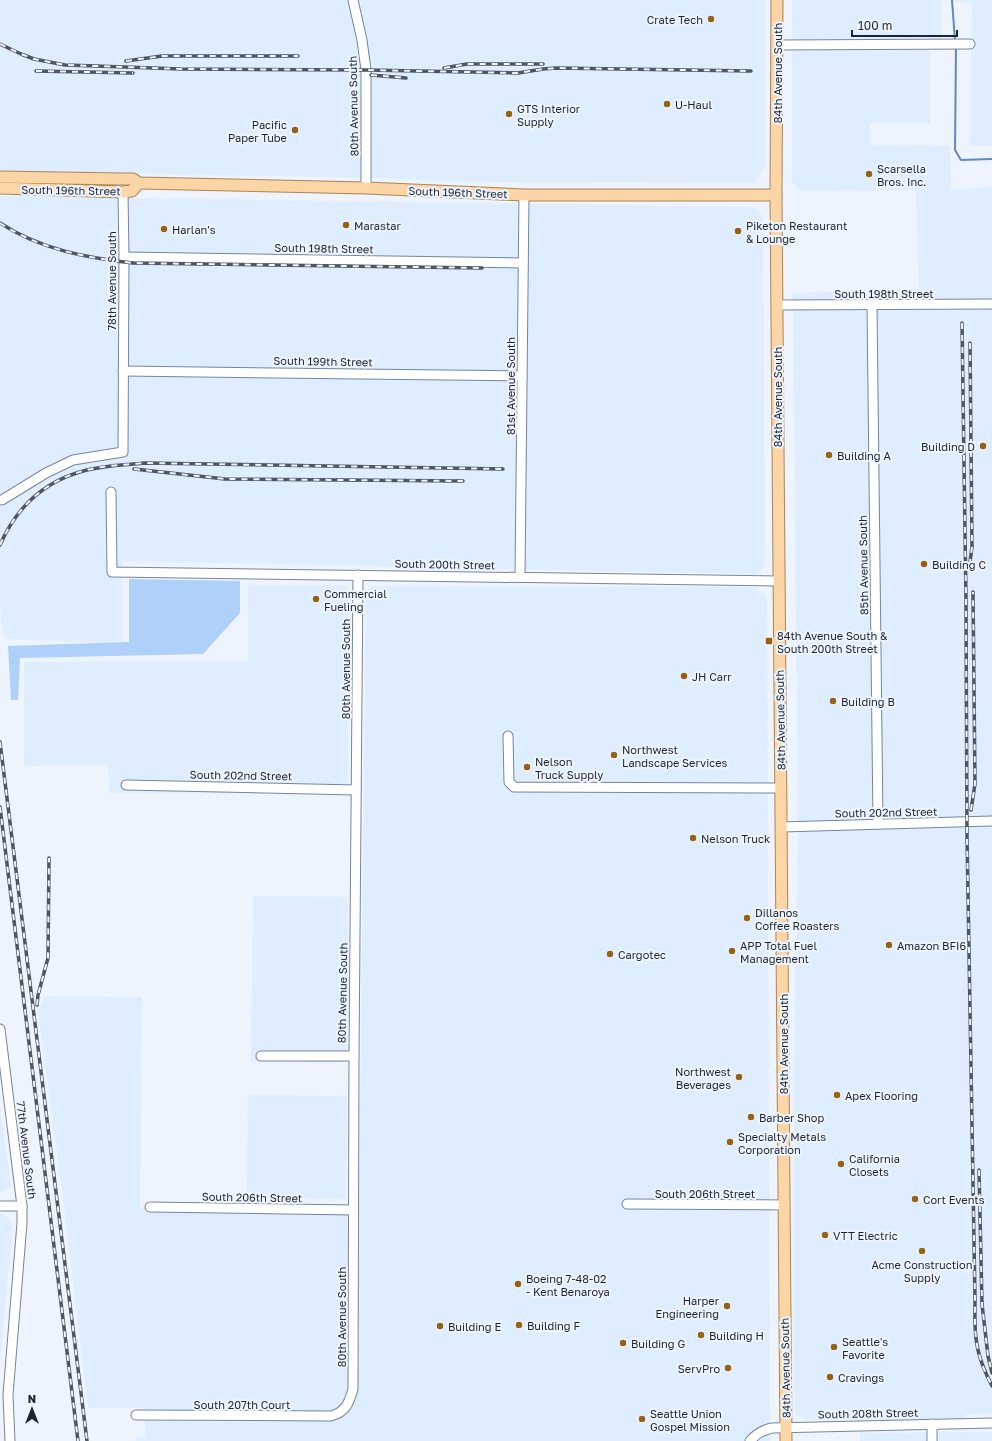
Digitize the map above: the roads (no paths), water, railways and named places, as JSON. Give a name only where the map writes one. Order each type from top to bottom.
[{"type":"main road","name":"84th Avenue South","points":[[777,0],[776,305],[786,1441]]},
{"type":"main road","name":"South 196th Street","points":[[0,177],[133,179],[140,183],[366,188],[524,195],[776,195]]},
{"type":"main road","name":"South 196th Street","points":[[0,188],[123,192],[132,191],[140,183]]},
{"type":"street","name":"80th Avenue South","points":[[353,0],[361,33],[366,70],[366,188]]},
{"type":"street","points":[[777,45],[970,44]]},
{"type":"street","name":"78th Avenue South","points":[[2,500],[46,473],[73,460],[123,452],[123,192]]},
{"type":"street","name":"81st Avenue South","points":[[520,577],[524,195]]},
{"type":"street","name":"South 198th Street","points":[[124,258],[523,263]]},
{"type":"street","name":"South 198th Street","points":[[776,305],[992,304]]},
{"type":"street","name":"85th Avenue South","points":[[872,305],[878,824]]},
{"type":"street","name":"South 199th Street","points":[[123,371],[522,376]]},
{"type":"street","name":"South 200th Street","points":[[111,492],[112,572],[778,581]]},
{"type":"street","name":"80th Avenue South","points":[[345,1408],[353,1389],[358,575]]},
{"type":"street","points":[[508,736],[509,782],[514,787],[781,788]]},
{"type":"street","name":"South 202nd Street","points":[[126,785],[356,790]]},
{"type":"street","name":"South 202nd Street","points":[[781,827],[992,821]]},
{"type":"street","name":"77th Avenue South","points":[[0,1029],[22,1206],[22,1223],[8,1395],[10,1441]]},
{"type":"street","points":[[261,1056],[354,1056]]},
{"type":"street","name":"South 206th Street","points":[[627,1204],[784,1205]]},
{"type":"street","points":[[0,1206],[22,1206]]},
{"type":"street","name":"South 206th Street","points":[[150,1207],[353,1210]]},
{"type":"street","name":"South 207th Court","points":[[136,1415],[331,1416],[339,1414],[345,1408]]},
{"type":"street","name":"South 208th Street","points":[[750,1441],[764,1430],[786,1427],[992,1423]]},
{"type":"street","points":[[932,1424],[932,1441]]},
{"type":"waterway","points":[[952,0],[955,41]]},
{"type":"waterway","points":[[956,47],[955,150],[961,160],[992,159]]},
{"type":"railway","points":[[0,44],[34,59],[65,65],[181,69],[518,73],[556,68],[751,71]]},
{"type":"railway","points":[[126,61],[162,56],[298,56]]},
{"type":"railway","points":[[444,68],[467,64],[543,64]]},
{"type":"railway","points":[[36,71],[133,73]]},
{"type":"railway","points":[[371,75],[406,78]]},
{"type":"railway","points":[[0,223],[31,240],[47,246],[81,255],[133,263],[482,268]]},
{"type":"railway","points":[[962,323],[966,600],[967,835],[975,1326],[977,1347],[980,1358],[992,1386]]},
{"type":"railway","points":[[970,343],[972,547],[970,562]]},
{"type":"railway","points":[[0,545],[15,518],[34,497],[58,480],[72,474],[101,467],[145,463],[503,469]]},
{"type":"railway","points":[[134,469],[225,479],[463,481]]},
{"type":"railway","points":[[971,810],[975,784],[973,592]]},
{"type":"railway","points":[[0,742],[87,1441]]},
{"type":"railway","points":[[0,807],[78,1441]]},
{"type":"railway","points":[[37,1005],[38,995],[48,958],[49,858]]},
{"type":"railway","points":[[979,1170],[982,1304],[988,1356],[992,1373]]},
{"type":"place","name":"Crate Tech","points":[[711,19]]},
{"type":"place","name":"U-Haul","points":[[667,104]]},
{"type":"place","name":"GTS Interior Supply","points":[[509,114]]},
{"type":"place","name":"Pacific Paper Tube","points":[[295,130]]},
{"type":"place","name":"Scarsella Bros. Inc.","points":[[869,174]]},
{"type":"place","name":"Marastar","points":[[346,225]]},
{"type":"place","name":"Harlan's","points":[[164,229]]},
{"type":"place","name":"Piketon Restaurant & Lounge","points":[[738,231]]},
{"type":"place","name":"Building D","points":[[983,446]]},
{"type":"place","name":"Building A","points":[[829,455]]},
{"type":"place","name":"Building C","points":[[924,564]]},
{"type":"place","name":"Commercial Fueling","points":[[316,599]]},
{"type":"place","name":"84th Avenue South & South 200th Street","points":[[769,641]]},
{"type":"place","name":"JH Carr","points":[[684,676]]},
{"type":"place","name":"Building B","points":[[833,701]]},
{"type":"place","name":"Northwest Landscape Services","points":[[614,755]]},
{"type":"place","name":"Nelson Truck Supply","points":[[527,767]]},
{"type":"place","name":"Nelson Truck","points":[[693,838]]},
{"type":"place","name":"Dillanos Coffee Roasters","points":[[747,918]]},
{"type":"place","name":"Amazon BFI6","points":[[889,945]]},
{"type":"place","name":"APP Total Fuel Management","points":[[732,951]]},
{"type":"place","name":"Cargotec","points":[[610,954]]},
{"type":"place","name":"Northwest Beverages","points":[[739,1077]]},
{"type":"place","name":"Apex Flooring","points":[[837,1095]]},
{"type":"place","name":"Barber Shop","points":[[751,1117]]},
{"type":"place","name":"Specialty Metals Corporation","points":[[730,1142]]},
{"type":"place","name":"California Closets","points":[[841,1164]]},
{"type":"place","name":"Cort Events","points":[[915,1199]]},
{"type":"place","name":"VTT Electric","points":[[825,1235]]},
{"type":"place","name":"Acme Construction Supply","points":[[922,1251]]},
{"type":"place","name":"Boeing 7-48-02 - Kent Benaroya","points":[[518,1284]]},
{"type":"place","name":"Harper Engineering","points":[[727,1306]]},
{"type":"place","name":"Building F","points":[[519,1325]]},
{"type":"place","name":"Building E","points":[[440,1326]]},
{"type":"place","name":"Building H","points":[[701,1335]]},
{"type":"place","name":"Building G","points":[[623,1343]]},
{"type":"place","name":"Seattle's Favorite","points":[[834,1347]]},
{"type":"place","name":"ServPro","points":[[728,1368]]},
{"type":"place","name":"Cravings","points":[[830,1377]]},
{"type":"place","name":"Seattle Union Gospel Mission","points":[[642,1419]]}]
